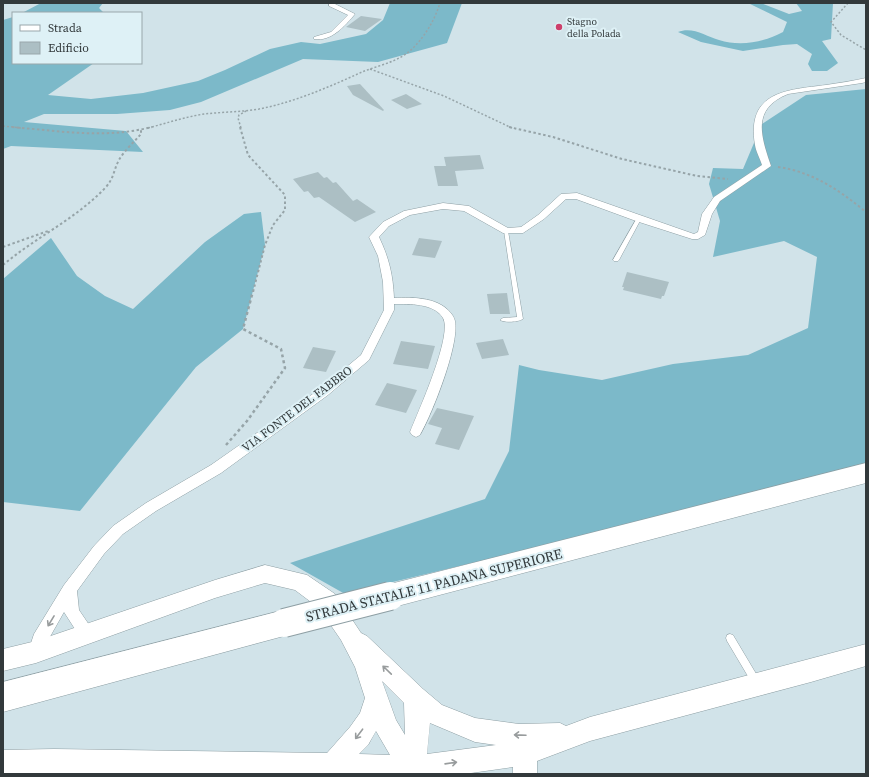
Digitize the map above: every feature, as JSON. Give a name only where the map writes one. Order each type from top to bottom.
[{"type":"highway","name":"STRADA STATALE 11 PADANA SUPERIORE","points":[[3,696],[866,473]]},
{"type":"street","points":[[316,38],[333,33],[352,14],[335,8],[331,5],[332,3]]},
{"type":"street","points":[[506,231],[523,230],[541,217],[564,196],[577,196],[639,219],[695,237],[702,233],[708,214],[717,199],[767,166],[759,144],[760,119],[764,105],[775,96],[788,91],[826,87],[866,80]]},
{"type":"street","name":"VIA FONTE DEL FABBRO","points":[[36,652],[40,639],[69,590],[99,550],[118,530],[151,507],[216,469],[324,392],[365,357],[389,310],[388,282],[383,256],[374,238],[386,224],[407,213],[442,206],[466,208],[506,231]]},
{"type":"street","points":[[389,301],[415,302],[438,308],[450,319],[452,328],[442,366],[416,432]]},
{"type":"street","points":[[3,660],[36,652],[88,635],[215,589],[265,574],[300,582],[316,591],[327,600],[349,633],[365,664],[386,726],[412,769]]},
{"type":"street","points":[[69,590],[72,612],[88,635]]},
{"type":"street","points":[[349,633],[415,697],[434,713],[475,730],[519,736],[573,734],[866,655]]},
{"type":"street","points":[[412,769],[418,738],[419,715],[415,697]]},
{"type":"street","points":[[332,765],[359,736],[369,720],[376,700]]},
{"type":"street","points":[[3,762],[54,761],[332,765],[412,769],[525,763],[573,734]]},
{"type":"lane","points":[[616,260],[639,219]]},
{"type":"lane","points":[[503,320],[520,319],[506,231]]},
{"type":"lane","points":[[730,638],[757,685]]},
{"type":"path","points":[[3,126],[71,133],[117,133],[141,130],[196,115],[248,110],[288,102],[399,58],[411,50],[438,11],[440,3]]},
{"type":"path","points":[[848,3],[831,22],[841,35],[866,50]]},
{"type":"path","points":[[369,69],[444,96],[512,128],[553,137],[622,159],[682,173],[697,176],[746,180]]},
{"type":"path","points":[[222,449],[247,421],[285,368],[281,349],[243,329],[265,244],[273,225],[285,210],[285,195],[248,155],[238,118],[239,115],[248,110]]},
{"type":"path","points":[[3,265],[22,250],[63,224],[106,187],[114,176],[119,160],[141,134],[141,130]]},
{"type":"path","points":[[767,166],[788,168],[820,178],[850,198],[866,212]]},
{"type":"path","points":[[3,246],[52,230]]},
{"type":"shaded area","points":[[41,3],[103,3],[99,8],[103,12],[24,12]]},
{"type":"shaded area","points":[[390,3],[462,3],[447,43],[378,62],[303,59],[201,102],[170,110],[117,114],[44,114],[24,122],[126,131],[143,152],[11,146],[3,149],[3,20],[12,17],[12,64],[93,64],[48,95],[91,99],[143,93],[198,81],[270,49],[301,42],[320,44],[366,34],[383,20]]},
{"type":"shaded area","points":[[748,3],[761,3],[789,14],[802,11],[796,3],[833,3],[831,39],[822,41],[838,63],[827,71],[812,71],[808,64],[812,54],[797,44],[743,51],[701,42],[678,32],[683,30],[694,31],[727,42],[744,43],[760,41],[783,32],[787,22]]},
{"type":"shaded area","points":[[866,89],[866,464],[762,494],[345,594],[290,563],[485,499],[509,451],[519,365],[539,370],[602,380],[673,364],[748,355],[808,328],[817,257],[784,241],[713,257],[720,221],[709,184],[713,168],[743,169],[762,124],[806,95]]},
{"type":"shaded area","points":[[261,212],[265,245],[243,329],[196,367],[80,511],[3,502],[3,279],[51,238],[77,276],[105,296],[133,309],[205,242],[244,214]]},
{"type":"building","points":[[361,16],[382,19],[365,31],[346,27]]},
{"type":"building","points":[[360,84],[384,110],[383,111],[353,95],[347,86]]},
{"type":"building","points":[[406,94],[422,104],[407,109],[391,100]]},
{"type":"building","points":[[480,155],[484,169],[455,171],[458,186],[438,186],[434,166],[446,166],[444,157]]},
{"type":"building","points":[[318,172],[324,178],[327,177],[333,183],[336,182],[353,201],[357,199],[376,212],[355,222],[319,197],[314,198],[308,191],[304,192],[293,179]]},
{"type":"building","points":[[419,238],[442,241],[435,258],[412,255]]},
{"type":"building","points":[[627,272],[669,282],[664,296],[662,296],[661,299],[623,290],[624,287],[622,287]]},
{"type":"building","points":[[507,293],[510,314],[490,314],[487,294]]},
{"type":"building","points":[[503,339],[509,355],[482,359],[476,343]]},
{"type":"building","points":[[401,341],[435,346],[428,369],[393,364]]},
{"type":"building","points":[[313,347],[336,351],[326,372],[303,368]]},
{"type":"building","points":[[387,383],[417,390],[406,413],[375,405]]},
{"type":"building","points":[[437,408],[474,416],[459,450],[435,444],[442,428],[428,424]]},
{"type":"place","name":"Stagno della Polada","points":[[559,27]]}]
